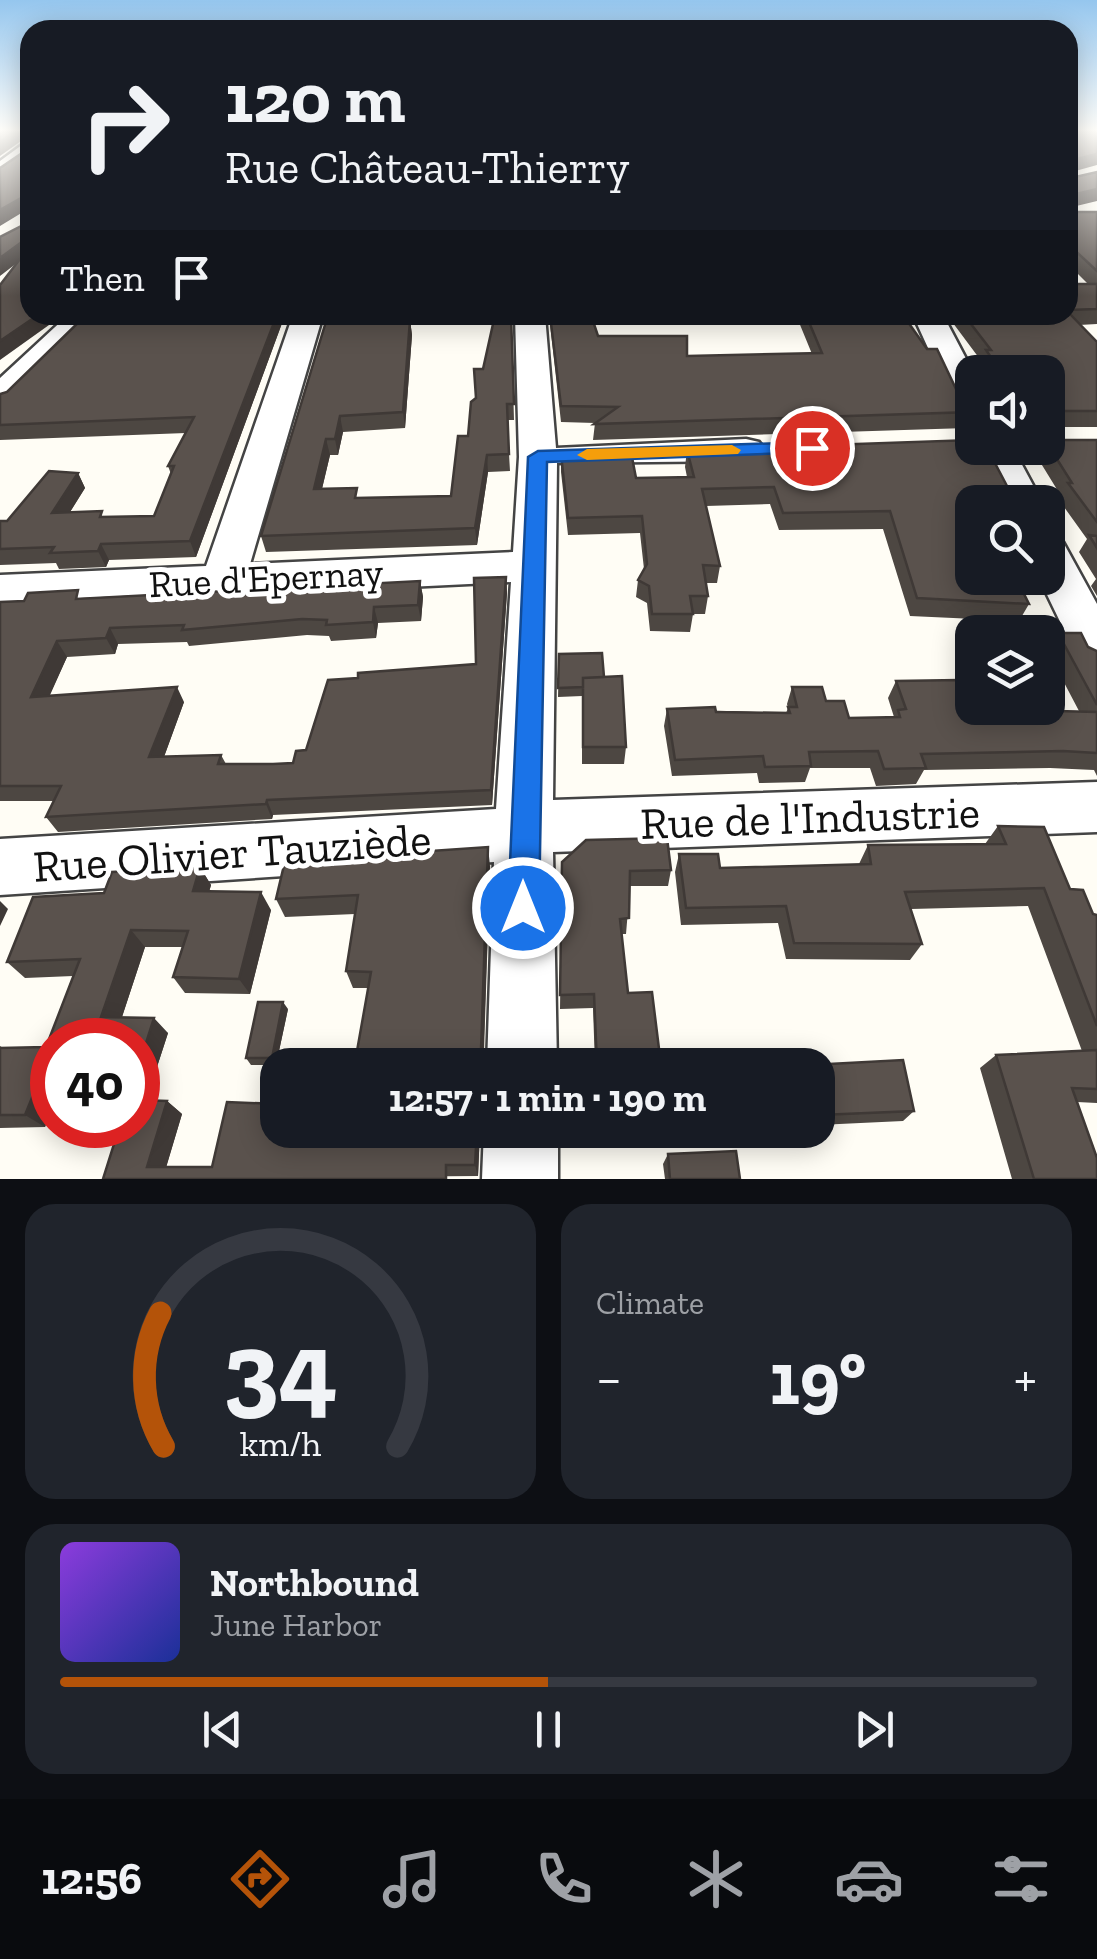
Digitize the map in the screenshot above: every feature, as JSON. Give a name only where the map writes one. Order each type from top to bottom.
[{"type":"street","points":[[0,397],[76,325]]},
{"type":"street","points":[[222,580],[305,325]]},
{"type":"street","points":[[522,1048],[524,830],[538,457],[531,325]]},
{"type":"street","points":[[933,325],[955,370]]},
{"type":"street","points":[[538,457],[792,448]]},
{"type":"street","name":"Rue d'Epernay","points":[[0,591],[532,566]]},
{"type":"street","points":[[1065,586],[1097,650]]},
{"type":"street","name":"Rue de l'Industrie","points":[[524,830],[542,826],[1097,807]]},
{"type":"street","name":"Rue Olivier Tauziède","points":[[0,867],[524,830]]},
{"type":"street","points":[[520,1179],[521,1148]]},
{"type":"building","points":[[0,186],[20,186],[20,199],[0,210]]},
{"type":"building","points":[[1078,186],[1097,189],[1078,194]]},
{"type":"building","points":[[1078,212],[1097,212],[1097,271],[1078,253]]},
{"type":"building","points":[[20,227],[20,243],[0,258],[0,237]]},
{"type":"building","points":[[20,259],[20,325],[23,325],[0,341],[0,285]]},
{"type":"building","points":[[1078,284],[1097,284],[1097,309],[1078,310]]},
{"type":"building","points":[[1078,322],[1097,342],[1097,411],[1065,411],[1065,355],[989,355],[986,350],[991,350],[972,325]]},
{"type":"building","points":[[76,325],[273,325],[190,541],[101,544],[98,551],[50,553],[54,547],[0,549],[0,521],[7,521],[49,471],[78,473],[52,513],[102,511],[100,517],[154,516],[174,466],[168,466],[194,417],[0,425],[0,394],[7,392]]},
{"type":"building","points":[[325,325],[410,325],[403,412],[340,416],[335,439],[326,439],[314,489],[357,488],[355,498],[451,496],[458,436],[468,436],[471,402],[476,398],[474,369],[483,369],[493,325],[511,325],[514,404],[507,404],[509,454],[487,455],[475,528],[261,536]]},
{"type":"building","points":[[551,325],[594,325],[598,336],[687,336],[687,356],[822,353],[810,325],[910,325],[927,349],[937,349],[955,387],[955,413],[594,424],[618,407],[561,406]]},
{"type":"building","points":[[1065,440],[1097,440],[1097,522],[1068,483],[1072,483],[1061,465],[1065,465]]},
{"type":"building","points":[[955,441],[955,465],[996,465],[1006,485],[955,485],[955,595],[1024,595],[1029,604],[917,598],[890,511],[783,513],[774,487],[702,489],[720,566],[703,565],[708,596],[690,596],[693,614],[652,614],[649,586],[638,580],[647,564],[642,516],[568,518],[561,454],[631,452],[636,478],[694,477],[687,450]]},
{"type":"building","points":[[506,577],[491,790],[267,800],[266,804],[46,817],[61,786],[0,786],[0,602],[24,601],[28,593],[78,590],[76,599],[420,581],[418,605],[374,607],[373,622],[326,625],[327,620],[302,619],[182,630],[184,625],[110,628],[106,638],[57,641],[31,697],[177,687],[149,757],[221,755],[218,764],[273,764],[293,763],[296,751],[306,750],[328,680],[358,678],[358,673],[476,664],[474,578]]},
{"type":"building","points":[[1065,633],[1081,633],[1088,647],[1097,651],[1097,705],[1065,646]]},
{"type":"building","points":[[602,653],[604,677],[583,678],[583,687],[558,688],[559,654]]},
{"type":"building","points":[[622,676],[626,747],[583,747],[583,678]]},
{"type":"building","points":[[955,680],[955,725],[1065,725],[1065,711],[1097,712],[1097,753],[921,754],[926,768],[884,769],[878,751],[809,752],[811,766],[765,767],[763,756],[675,760],[667,709],[715,707],[716,712],[790,713],[788,707],[797,707],[792,687],[822,687],[826,701],[844,701],[849,718],[900,717],[898,710],[906,709],[896,681]]},
{"type":"building","points":[[998,826],[1044,827],[1070,889],[1083,890],[1093,914],[1097,915],[1097,1026],[1044,888],[905,892],[922,944],[794,943],[786,906],[686,908],[679,854],[718,854],[720,868],[871,864],[868,845],[1006,844]]},
{"type":"building","points":[[667,838],[671,870],[630,871],[629,918],[620,919],[628,993],[652,992],[659,1048],[596,1048],[594,994],[560,995],[562,862],[586,840]]},
{"type":"building","points":[[488,847],[481,1048],[358,1048],[371,972],[346,971],[358,895],[276,899],[285,861]]},
{"type":"building","points":[[200,867],[193,891],[261,892],[239,979],[173,977],[188,931],[131,930],[101,1017],[154,1018],[57,1018],[80,959],[7,962],[33,897],[104,893],[112,872]]},
{"type":"building","points":[[258,1002],[283,1002],[274,1048],[260,1048],[260,1058],[246,1058]]},
{"type":"building","points":[[30,1047],[30,1103],[25,1115],[0,1115],[0,1048]]},
{"type":"building","points":[[1097,1050],[1097,1089],[1072,1088],[1097,1158],[1097,1179],[1034,1179],[996,1055]]},
{"type":"building","points":[[903,1060],[914,1111],[835,1114],[835,1064]]},
{"type":"building","points":[[160,1101],[167,1101],[160,1124]]},
{"type":"building","points":[[227,1102],[260,1103],[260,1148],[476,1148],[475,1165],[446,1165],[446,1179],[103,1179],[113,1148],[153,1148],[147,1167],[212,1167]]},
{"type":"building","points":[[736,1151],[740,1179],[670,1179],[668,1154]]},
{"type":"slow traffic","points":[[587,455],[732,450]]},
{"type":"route","points":[[523,908],[538,457],[812,448]]}]
